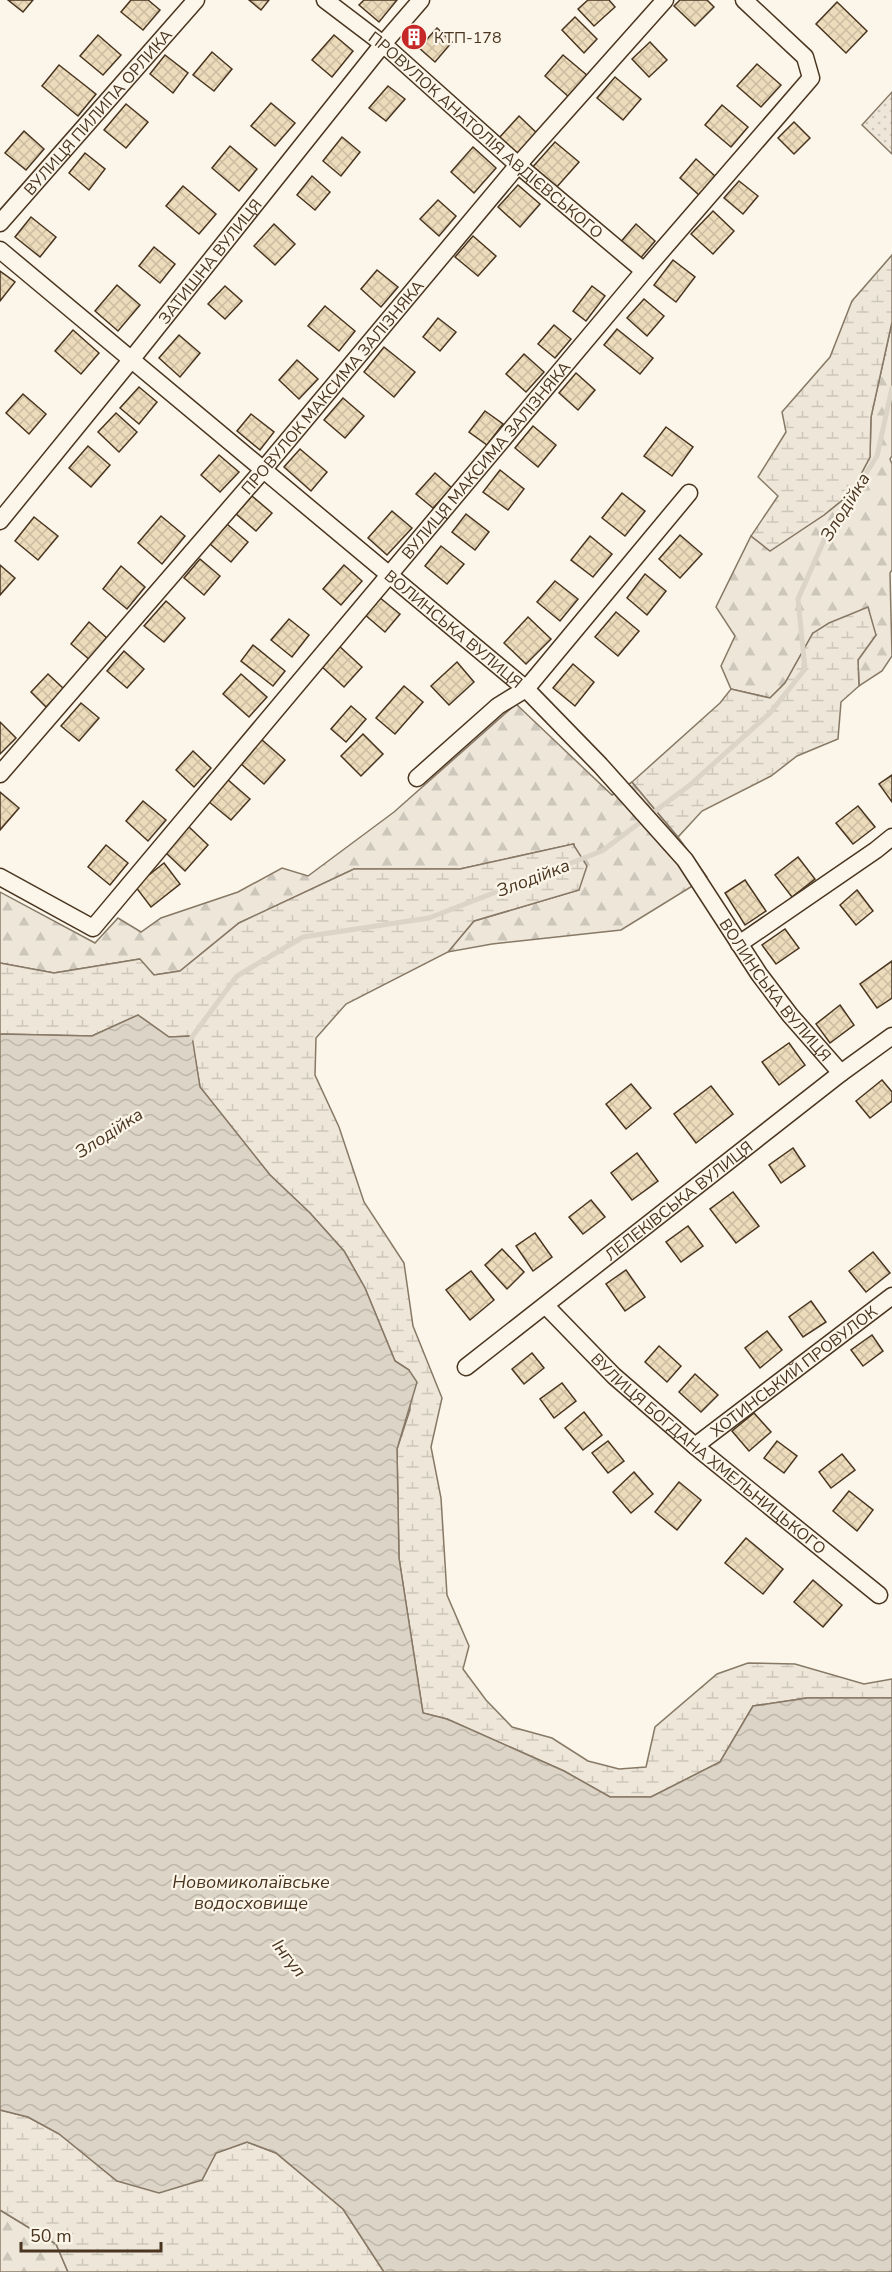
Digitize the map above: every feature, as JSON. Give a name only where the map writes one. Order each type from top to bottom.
[{"type":"street","name":"ВУЛИЦЯ ПИЛИПА ОРЛИКА","points":[[0,223],[196,0]]},
{"type":"street","name":"ПРОВУЛОК АНАТОЛІЯ АВДІЄВСЬКОГО","points":[[325,0],[383,44],[518,165],[644,271]]},
{"type":"street","name":"ЗАТИШНА ВУЛИЦЯ","points":[[0,521],[383,44],[421,0]]},
{"type":"street","name":"ПРОВУЛОК МАКСИМА ЗАЛІЗНЯКА","points":[[0,774],[263,470],[518,165],[665,0]]},
{"type":"street","name":"ВУЛИЦЯ МАКСИМА ЗАЛІЗНЯКА","points":[[0,877],[93,928],[644,271],[811,78],[805,57],[744,0]]},
{"type":"street","name":"ВОЛИНСЬКА ВУЛИЦЯ","points":[[0,250],[526,689],[637,805],[685,860],[739,944],[789,1015],[840,1073]]},
{"type":"street","points":[[417,778],[498,705],[526,689],[689,493]]},
{"type":"street","points":[[739,944],[892,837]]},
{"type":"street","name":"ЛЕЛЕКІВСЬКА ВУЛИЦЯ","points":[[466,1367],[840,1073],[892,1036]]},
{"type":"street","name":"ХОТИНСЬКИЙ ПРОВУЛОК","points":[[695,1446],[892,1296]]},
{"type":"street","name":"ВУЛИЦЯ БОГДАНА ХМЕЛЬНИЦЬКОГО","points":[[546,1306],[614,1376],[695,1446],[879,1595]]},
{"type":"green space","points":[[892,92],[892,154],[862,125]]},
{"type":"green space","points":[[892,255],[892,322],[871,417],[870,457],[851,493],[824,515],[770,551],[751,536],[778,496],[758,477],[786,432],[782,412],[830,357],[852,301]]},
{"type":"green space","points":[[892,322],[892,456],[890,459],[892,464],[892,570],[890,573],[892,656],[882,671],[859,686],[858,660],[876,635],[813,633],[785,683],[770,698],[731,689],[721,666],[735,636],[716,607],[751,536],[770,550],[824,515],[851,493],[870,457],[871,417]]},
{"type":"green space","points":[[868,607],[876,635],[858,660],[859,686],[841,702],[838,739],[797,756],[771,776],[702,811],[678,837],[632,782],[720,703],[731,689],[770,698],[785,683],[813,633],[829,623]]},
{"type":"green space","points":[[516,704],[612,795],[632,782],[678,837],[707,877],[621,930],[492,944],[448,952],[474,921],[579,890],[574,844],[460,869],[354,869],[239,923],[180,971],[154,975],[139,959],[54,973],[0,963],[0,892],[95,943],[118,918],[141,932],[161,918],[238,892],[282,868],[308,876],[394,812]]},
{"type":"green space","points":[[573,844],[587,866],[579,890],[474,921],[448,952],[346,1004],[316,1038],[315,1075],[339,1127],[364,1202],[404,1263],[413,1326],[442,1398],[431,1447],[441,1498],[447,1595],[469,1646],[463,1669],[486,1700],[512,1727],[552,1738],[588,1761],[619,1769],[646,1767],[655,1727],[717,1674],[748,1663],[795,1664],[864,1684],[892,1679],[892,1698],[807,1698],[753,1706],[720,1762],[651,1797],[610,1797],[564,1771],[447,1719],[423,1713],[399,1558],[397,1449],[410,1410],[409,1370],[395,1361],[365,1288],[344,1251],[310,1213],[270,1175],[200,1087],[191,1036],[169,1037],[138,1015],[92,1036],[0,1034],[0,963],[54,973],[140,959],[154,975],[180,971],[239,923],[354,869],[460,869]]},
{"type":"green space","points":[[0,2110],[28,2117],[60,2134],[117,2181],[202,2180],[216,2153],[247,2142],[276,2153],[343,2209],[384,2272],[68,2272],[56,2244],[0,2210]]},
{"type":"green space","points":[[0,2210],[56,2244],[68,2272],[0,2272]]},
{"type":"water","name":"Новомиколаївське водосховище","points":[[138,1015],[169,1037],[192,1036],[200,1087],[270,1175],[310,1213],[344,1251],[365,1288],[395,1361],[409,1370],[417,1382],[397,1449],[399,1558],[423,1713],[447,1719],[564,1771],[610,1797],[651,1797],[720,1762],[753,1706],[807,1698],[892,1698],[892,2272],[384,2272],[343,2209],[276,2153],[247,2142],[216,2153],[202,2180],[159,2193],[117,2181],[59,2134],[28,2117],[0,2110],[0,1034],[92,1036]]},
{"type":"building","points":[[8,0],[33,0],[23,12]]},
{"type":"building","points":[[131,0],[148,0],[160,10],[143,30],[121,12]]},
{"type":"building","points":[[249,0],[269,0],[261,10]]},
{"type":"building","points":[[364,0],[397,0],[379,22],[359,5]]},
{"type":"building","points":[[588,0],[609,0],[615,7],[594,26],[578,9]]},
{"type":"building","points":[[680,0],[707,0],[714,7],[695,26],[674,6]]},
{"type":"building","points":[[837,2],[867,31],[846,53],[816,24]]},
{"type":"building","points":[[575,17],[597,39],[584,53],[562,30]]},
{"type":"building","points":[[437,28],[452,42],[435,62],[419,48]]},
{"type":"building","name":"КТП-178","points":[[415,32],[420,36],[414,43],[409,39]]},
{"type":"building","points":[[98,35],[121,55],[103,75],[80,56]]},
{"type":"building","points":[[334,35],[353,51],[332,77],[312,60]]},
{"type":"building","points":[[650,42],[667,60],[649,77],[632,59]]},
{"type":"building","points":[[212,52],[232,69],[214,91],[193,75]]},
{"type":"building","points":[[165,55],[188,73],[173,93],[150,74]]},
{"type":"building","points":[[563,55],[588,76],[569,97],[545,76]]},
{"type":"building","points":[[757,64],[781,85],[761,107],[737,86]]},
{"type":"building","points":[[59,65],[96,94],[78,116],[42,86]]},
{"type":"building","points":[[615,77],[641,99],[623,120],[597,98]]},
{"type":"building","points":[[388,86],[405,99],[386,121],[369,108]]},
{"type":"building","points":[[271,103],[295,123],[275,146],[251,126]]},
{"type":"building","points":[[126,104],[148,122],[126,148],[104,130]]},
{"type":"building","points":[[722,105],[748,127],[731,147],[705,125]]},
{"type":"building","points":[[519,116],[540,136],[521,157],[499,138]]},
{"type":"building","points":[[794,122],[810,138],[794,154],[778,138]]},
{"type":"building","points":[[24,131],[44,149],[26,170],[5,153]]},
{"type":"building","points":[[342,137],[360,152],[341,176],[323,161]]},
{"type":"building","points":[[555,142],[579,162],[555,189],[531,169]]},
{"type":"building","points":[[230,146],[257,169],[239,191],[212,168]]},
{"type":"building","points":[[473,147],[496,168],[474,193],[451,172]]},
{"type":"building","points":[[85,153],[105,169],[89,190],[69,173]]},
{"type":"building","points":[[696,159],[715,176],[699,195],[680,178]]},
{"type":"building","points":[[312,176],[330,192],[315,210],[297,195]]},
{"type":"building","points":[[739,181],[758,196],[743,214],[724,198]]},
{"type":"building","points":[[518,185],[540,204],[520,227],[498,207]]},
{"type":"building","points":[[183,186],[216,214],[199,234],[166,206]]},
{"type":"building","points":[[438,200],[456,216],[439,236],[420,219]]},
{"type":"building","points":[[713,211],[734,231],[713,254],[691,234]]},
{"type":"building","points":[[31,217],[56,237],[40,257],[15,237]]},
{"type":"building","points":[[274,224],[295,244],[275,265],[254,246]]},
{"type":"building","points":[[636,224],[655,241],[638,261],[619,244]]},
{"type":"building","points":[[473,236],[496,256],[478,276],[455,257]]},
{"type":"building","points":[[154,247],[175,264],[160,283],[139,266]]},
{"type":"building","points":[[673,260],[695,277],[676,302],[654,285]]},
{"type":"building","points":[[377,270],[398,287],[381,307],[361,289]]},
{"type":"building","points":[[0,271],[15,282],[0,301]]},
{"type":"building","points":[[117,285],[140,305],[118,331],[95,311]]},
{"type":"building","points":[[225,286],[242,301],[225,319],[208,304]]},
{"type":"building","points":[[592,286],[605,296],[586,321],[573,311]]},
{"type":"building","points":[[644,299],[664,316],[647,336],[627,318]]},
{"type":"building","points":[[325,306],[355,331],[339,351],[308,326]]},
{"type":"building","points":[[438,318],[456,332],[440,351],[423,337]]},
{"type":"building","points":[[554,325],[571,339],[555,358],[538,344]]},
{"type":"building","points":[[617,329],[653,358],[640,374],[604,345]]},
{"type":"building","points":[[73,330],[99,353],[81,374],[55,351]]},
{"type":"building","points":[[179,335],[200,353],[180,377],[159,358]]},
{"type":"building","points":[[384,347],[415,372],[394,397],[364,372]]},
{"type":"building","points":[[524,354],[544,372],[526,392],[506,374]]},
{"type":"building","points":[[297,360],[318,379],[299,399],[279,380]]},
{"type":"building","points":[[576,373],[595,390],[578,410],[559,393]]},
{"type":"building","points":[[139,387],[157,402],[139,424],[120,408]]},
{"type":"building","points":[[23,394],[46,414],[29,434],[6,413]]},
{"type":"building","points":[[343,398],[364,416],[345,438],[324,420]]},
{"type":"building","points":[[485,411],[503,424],[487,445],[469,432]]},
{"type":"building","points":[[116,413],[137,432],[119,452],[98,432]]},
{"type":"building","points":[[251,414],[274,432],[260,450],[237,431]]},
{"type":"building","points":[[533,426],[556,445],[538,467],[515,448]]},
{"type":"building","points":[[666,427],[693,447],[672,476],[644,456]]},
{"type":"building","points":[[88,446],[110,465],[91,487],[69,468]]},
{"type":"building","points":[[300,449],[327,472],[311,491],[284,467]]},
{"type":"building","points":[[219,455],[239,472],[220,492],[201,475]]},
{"type":"building","points":[[500,470],[524,489],[508,510],[483,492]]},
{"type":"building","points":[[435,473],[452,488],[433,508],[416,494]]},
{"type":"building","points":[[622,493],[645,511],[625,536],[602,518]]},
{"type":"building","points":[[252,496],[272,513],[256,531],[236,514]]},
{"type":"building","points":[[392,511],[412,528],[387,555],[368,538]]},
{"type":"building","points":[[466,514],[489,532],[475,550],[452,532]]},
{"type":"building","points":[[161,516],[185,536],[162,564],[138,543]]},
{"type":"building","points":[[34,517],[58,536],[38,560],[15,541]]},
{"type":"building","points":[[227,524],[248,542],[231,562],[210,544]]},
{"type":"building","points":[[680,535],[702,554],[680,578],[659,559]]},
{"type":"building","points":[[590,536],[612,554],[593,577],[571,560]]},
{"type":"building","points":[[441,546],[464,564],[447,584],[425,566]]},
{"type":"building","points":[[200,559],[220,576],[204,595],[184,578]]},
{"type":"building","points":[[0,565],[15,578],[0,595]]},
{"type":"building","points":[[344,565],[362,581],[341,605],[323,589]]},
{"type":"building","points":[[121,566],[145,587],[127,609],[103,589]]},
{"type":"building","points":[[645,574],[666,591],[647,615],[627,598]]},
{"type":"building","points":[[555,581],[578,599],[560,621],[537,602]]},
{"type":"building","points":[[379,597],[400,614],[385,632],[364,614]]},
{"type":"building","points":[[166,601],[185,618],[164,642],[144,626]]},
{"type":"building","points":[[616,612],[639,631],[618,656],[595,637]]},
{"type":"building","points":[[528,617],[551,639],[526,664],[504,643]]},
{"type":"building","points":[[289,619],[309,635],[292,657],[271,640]]},
{"type":"building","points":[[89,622],[108,639],[90,660],[71,644]]},
{"type":"building","points":[[253,645],[285,671],[273,686],[241,661]]},
{"type":"building","points":[[338,645],[362,667],[344,687],[320,665]]},
{"type":"building","points":[[124,651],[144,669],[127,688],[107,671]]},
{"type":"building","points":[[457,662],[474,682],[449,705],[431,686]]},
{"type":"building","points":[[573,664],[594,682],[575,706],[553,688]]},
{"type":"building","points":[[48,674],[64,689],[46,707],[31,692]]},
{"type":"building","points":[[241,674],[267,697],[249,717],[223,694]]},
{"type":"building","points":[[404,686],[423,702],[395,734],[376,718]]},
{"type":"building","points":[[81,703],[99,718],[79,741],[61,726]]},
{"type":"building","points":[[351,706],[366,719],[346,742],[331,729]]},
{"type":"building","points":[[0,722],[16,738],[0,754]]},
{"type":"building","points":[[363,734],[383,754],[361,776],[341,756]]},
{"type":"building","points":[[261,739],[285,760],[264,784],[240,763]]},
{"type":"building","points":[[193,751],[211,768],[194,787],[176,770]]},
{"type":"building","points":[[892,775],[892,802],[879,784]]},
{"type":"building","points":[[227,779],[250,799],[231,820],[208,801]]},
{"type":"building","points":[[0,792],[19,808],[0,830]]},
{"type":"building","points":[[143,801],[166,820],[148,841],[126,821]]},
{"type":"building","points":[[858,806],[875,827],[853,844],[836,823]]},
{"type":"building","points":[[188,826],[208,845],[185,871],[165,852]]},
{"type":"building","points":[[106,845],[128,863],[110,885],[88,867]]},
{"type":"building","points":[[798,857],[815,879],[792,897],[775,875]]},
{"type":"building","points":[[164,863],[180,884],[151,907],[135,886]]},
{"type":"building","points":[[745,880],[766,911],[745,925],[725,893]]},
{"type":"building","points":[[857,890],[873,911],[856,925],[840,905]]},
{"type":"building","points":[[785,929],[799,948],[776,964],[762,945]]},
{"type":"building","points":[[892,961],[892,998],[877,1008],[860,984]]},
{"type":"building","points":[[840,1005],[854,1025],[830,1043],[816,1024]]},
{"type":"building","points":[[789,1043],[805,1065],[779,1085],[762,1062]]},
{"type":"building","points":[[882,1080],[892,1092],[892,1101],[870,1118],[856,1101]]},
{"type":"building","points":[[631,1084],[651,1108],[626,1129],[606,1104]]},
{"type":"building","points":[[711,1086],[733,1114],[696,1143],[674,1114]]},
{"type":"building","points":[[793,1148],[805,1166],[781,1183],[769,1165]]},
{"type":"building","points":[[637,1153],[658,1181],[632,1200],[611,1173]]},
{"type":"building","points":[[733,1192],[759,1226],[736,1243],[710,1209]]},
{"type":"building","points":[[591,1200],[605,1217],[583,1234],[569,1217]]},
{"type":"building","points":[[688,1226],[703,1246],[681,1262],[666,1242]]},
{"type":"building","points":[[535,1233],[552,1257],[533,1271],[516,1246]]},
{"type":"building","points":[[502,1249],[524,1272],[507,1289],[485,1265]]},
{"type":"building","points":[[873,1252],[890,1273],[866,1292],[849,1271]]},
{"type":"building","points":[[626,1270],[645,1297],[625,1311],[606,1284]]},
{"type":"building","points":[[471,1271],[494,1300],[470,1320],[446,1290]]},
{"type":"building","points":[[811,1301],[826,1322],[803,1337],[789,1317]]},
{"type":"building","points":[[767,1331],[782,1350],[760,1368],[745,1348]]},
{"type":"building","points":[[872,1335],[883,1351],[863,1366],[851,1350]]},
{"type":"building","points":[[659,1346],[681,1366],[667,1382],[645,1362]]},
{"type":"building","points":[[532,1353],[544,1368],[524,1384],[512,1369]]},
{"type":"building","points":[[695,1374],[718,1395],[701,1412],[679,1392]]},
{"type":"building","points":[[562,1383],[576,1401],[554,1418],[540,1399]]},
{"type":"building","points":[[584,1412],[602,1435],[583,1450],[565,1428]]},
{"type":"building","points":[[754,1413],[771,1432],[749,1451],[732,1431]]},
{"type":"building","points":[[608,1441],[624,1461],[608,1473],[592,1453]]},
{"type":"building","points":[[777,1441],[797,1456],[784,1473],[764,1458]]},
{"type":"building","points":[[842,1454],[855,1470],[831,1488],[819,1472]]},
{"type":"building","points":[[634,1472],[653,1494],[631,1513],[613,1492]]},
{"type":"building","points":[[679,1482],[701,1500],[677,1530],[655,1512]]},
{"type":"building","points":[[849,1491],[873,1510],[857,1531],[833,1511]]},
{"type":"building","points":[[746,1538],[783,1569],[763,1594],[725,1563]]},
{"type":"building","points":[[813,1580],[842,1605],[823,1627],[794,1602]]},
{"type":"waterway","name":"Злодійка","points":[[189,1041],[237,976],[303,937],[429,918],[602,851],[690,785],[770,713],[805,669],[798,599],[825,538],[877,456],[892,388]]},
{"type":"place","name":"КТП-178","points":[[414,37]]},
{"type":"water label","name":"Інгул","points":[[289,1958]]}]
